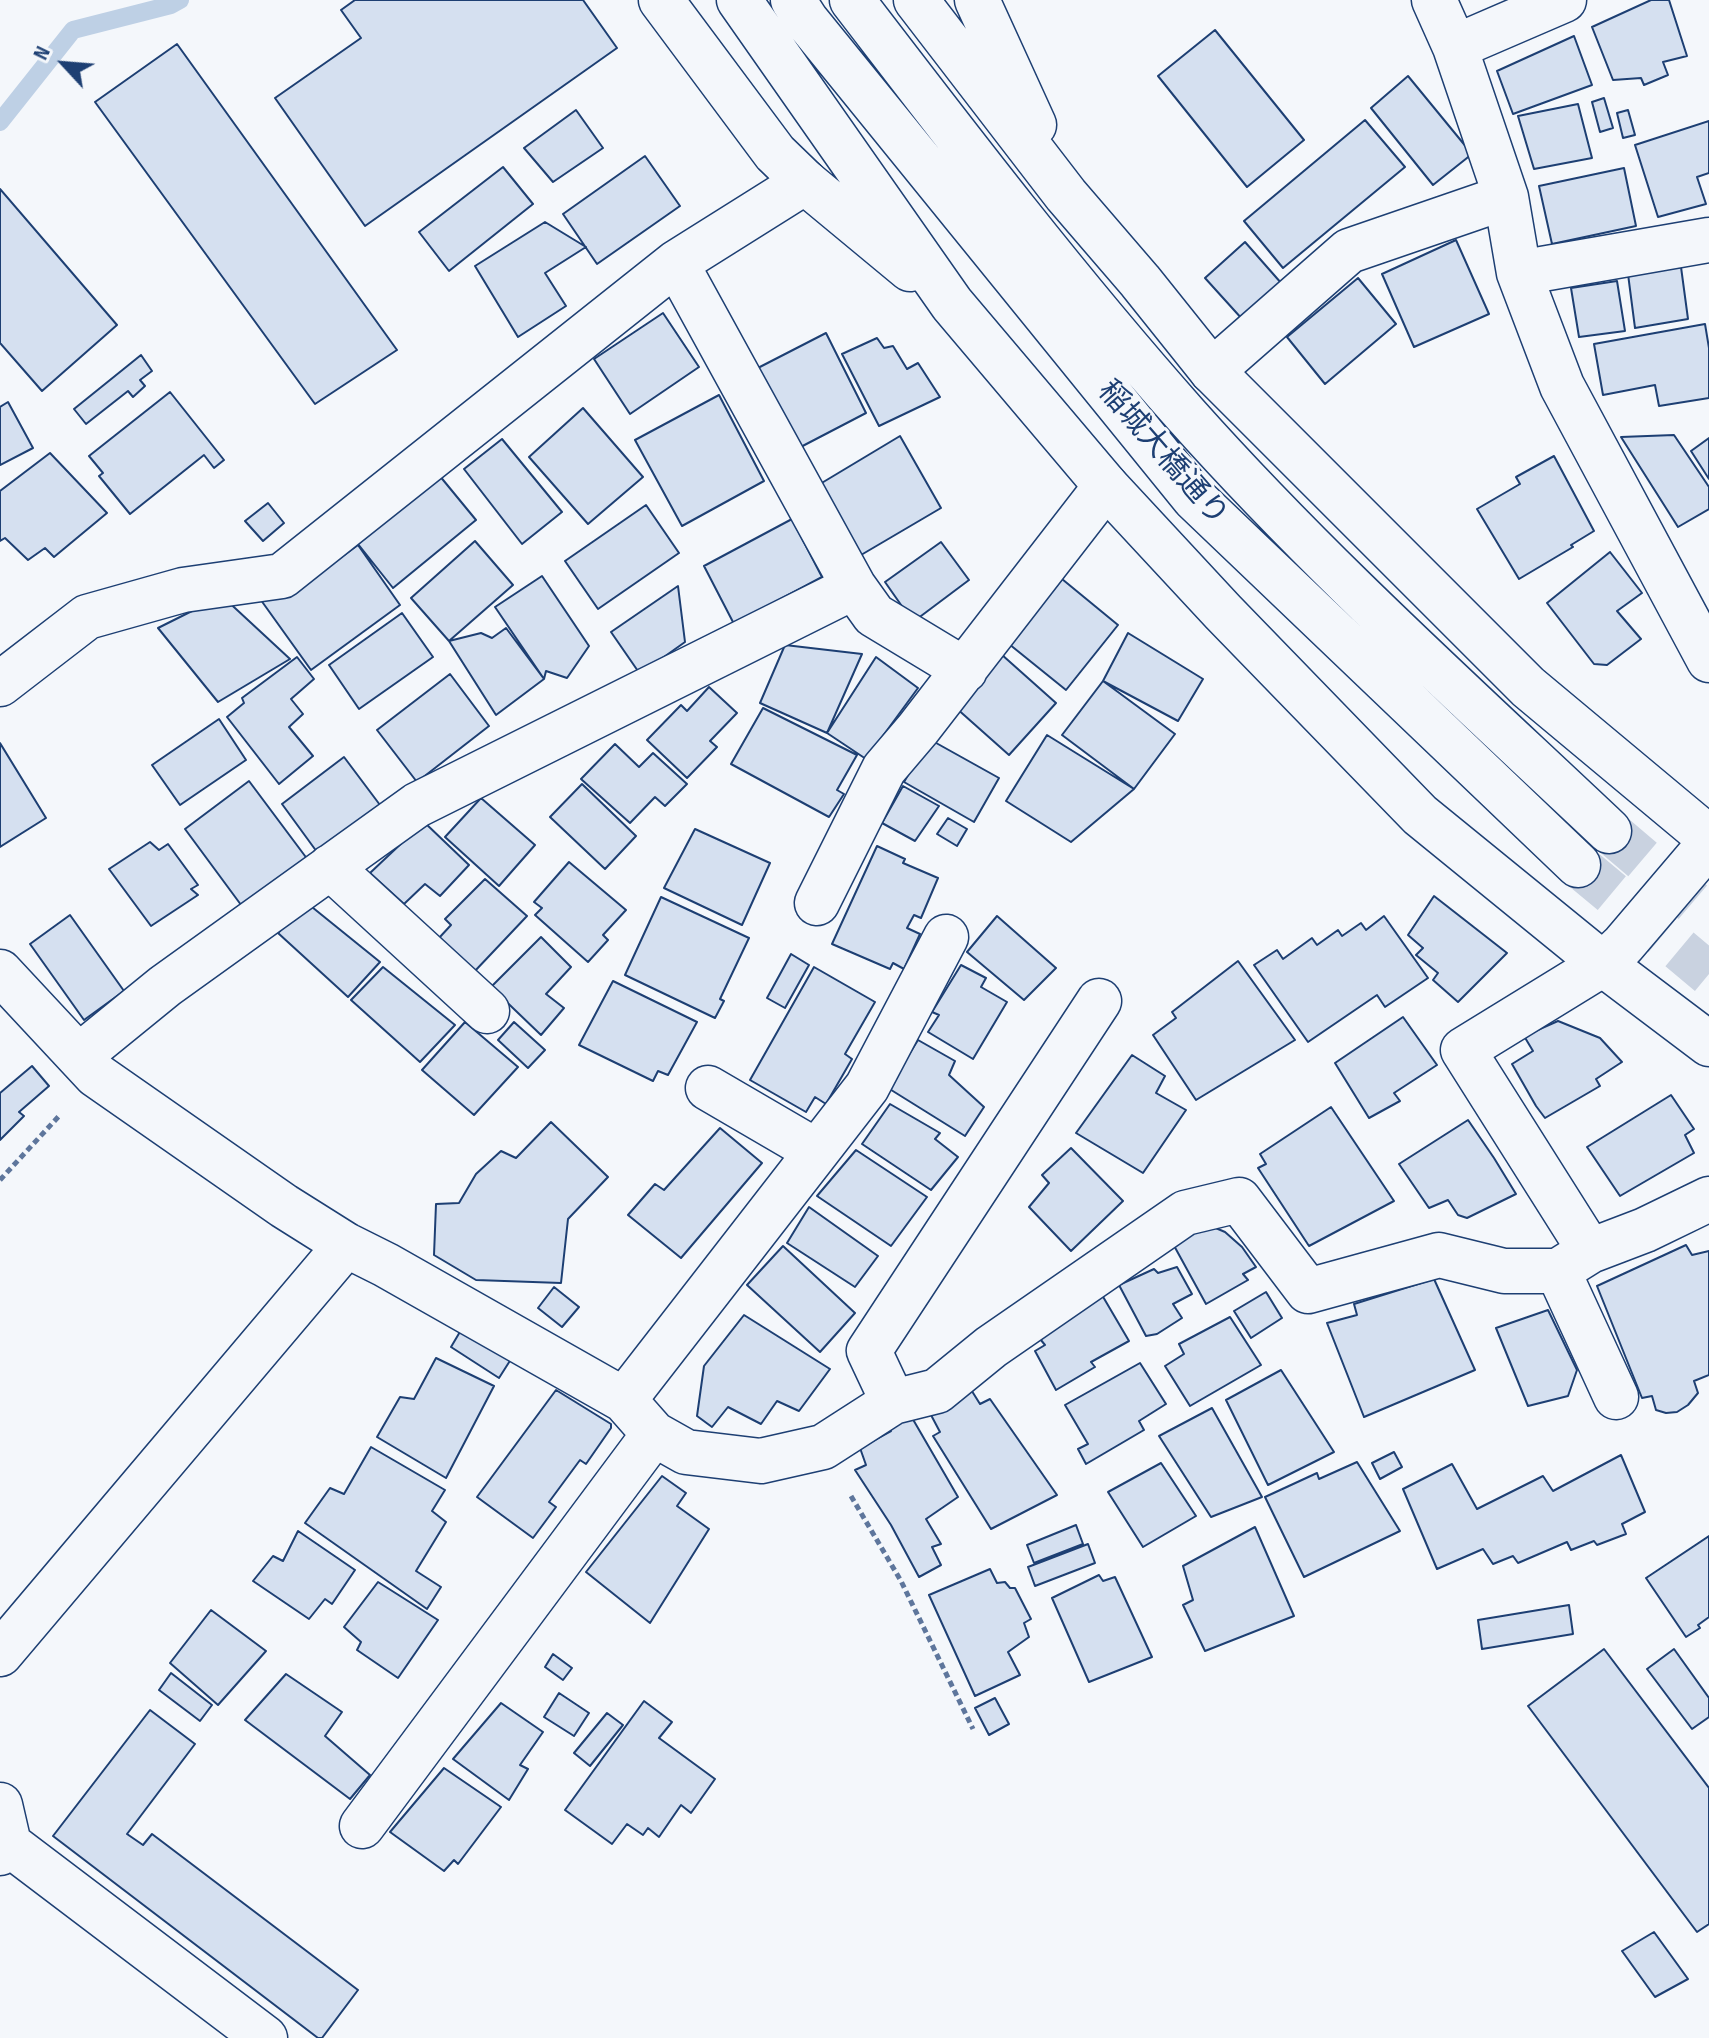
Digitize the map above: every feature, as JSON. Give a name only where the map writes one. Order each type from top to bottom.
[{"type":"main road","points":[[661,0],[775,153],[805,182],[952,304]]},
{"type":"main road","points":[[739,0],[952,304],[1106,486],[1223,612],[1420,815],[1603,964],[1709,1044]]},
{"type":"main road","name":"稲城大橋通り","points":[[793,0],[806,20],[1194,498],[1578,865]]},
{"type":"main road","name":"稲城大橋通り","points":[[852,0],[1015,212],[1187,415],[1341,578],[1609,831]]},
{"type":"main road","points":[[916,0],[1066,195],[1212,371],[1528,687],[1709,838]]},
{"type":"main road","points":[[977,0],[1066,195]]},
{"type":"main road","points":[[1434,0],[1455,47],[1506,197],[1519,273],[1562,386],[1709,660]]},
{"type":"main road","points":[[1455,47],[1564,0]]},
{"type":"main road","points":[[0,684],[87,617],[183,590],[282,576],[676,263],[805,182]]},
{"type":"main road","points":[[1212,371],[1349,251],[1506,197]]},
{"type":"main road","points":[[1519,273],[1709,240]]},
{"type":"main road","points":[[676,263],[854,587],[874,615],[965,670]]},
{"type":"main road","points":[[817,903],[884,769],[965,670],[1106,486]]},
{"type":"main road","points":[[88,1066],[165,986],[417,805],[854,587]]},
{"type":"main road","points":[[1616,1397],[1574,1261],[1463,1050],[1603,964],[1623,945],[1709,844]]},
{"type":"main road","points":[[330,867],[487,1011]]},
{"type":"main road","points":[[624,1400],[867,1087],[946,937]]},
{"type":"main road","points":[[0,972],[88,1066],[284,1206],[346,1245],[624,1400],[654,1434],[686,1452],[761,1461],[823,1447],[893,1402],[937,1391],[991,1347],[1185,1213],[1239,1200],[1308,1291],[1439,1255],[1504,1271],[1574,1261],[1709,1199]]},
{"type":"main road","points":[[893,1402],[869,1351],[1099,1001]]},
{"type":"main road","points":[[708,1088],[816,1151]]},
{"type":"main road","points":[[0,1654],[346,1245]]},
{"type":"main road","points":[[362,1826],[654,1434]]},
{"type":"main road","points":[[3,1834],[265,2038]]},
{"type":"path","points":[[0,1180],[88,1066]]},
{"type":"path","points":[[823,1447],[901,1581],[973,1729]]},
{"type":"building","points":[[355,0],[583,0],[617,48],[365,226],[275,98],[361,38],[341,10]]},
{"type":"building","points":[[1651,0],[1669,0],[1687,56],[1663,62],[1668,75],[1644,85],[1641,78],[1613,80],[1592,27]]},
{"type":"building","points":[[1215,30],[1304,140],[1247,187],[1158,76]]},
{"type":"building","points":[[1574,36],[1592,85],[1513,114],[1497,71]]},
{"type":"building","points":[[177,44],[397,350],[315,404],[95,102]]},
{"type":"building","points":[[1408,76],[1472,154],[1433,185],[1371,108]]},
{"type":"building","points":[[1604,98],[1613,128],[1600,132],[1592,102]]},
{"type":"building","points":[[1578,104],[1592,158],[1534,169],[1518,116]]},
{"type":"building","points":[[576,110],[603,148],[553,182],[524,148]]},
{"type":"building","points":[[1628,110],[1635,135],[1623,138],[1617,113]]},
{"type":"building","points":[[1365,120],[1405,167],[1283,268],[1244,221]]},
{"type":"building","points":[[1709,121],[1709,173],[1697,177],[1706,204],[1658,217],[1635,145]]},
{"type":"building","points":[[645,156],[680,206],[597,264],[563,214]]},
{"type":"building","points":[[503,167],[533,204],[449,271],[419,232]]},
{"type":"building","points":[[1624,168],[1636,226],[1552,244],[1539,186]]},
{"type":"building","points":[[0,189],[117,325],[42,391],[0,343]]},
{"type":"building","points":[[545,222],[586,247],[545,273],[566,306],[518,337],[475,266]]},
{"type":"building","points":[[1456,240],[1489,314],[1414,347],[1382,274]]},
{"type":"building","points":[[1245,242],[1282,284],[1243,320],[1205,278]]},
{"type":"building","points":[[1681,267],[1688,319],[1635,328],[1628,274]]},
{"type":"building","points":[[1358,278],[1396,324],[1325,384],[1287,337]]},
{"type":"building","points":[[1617,281],[1625,331],[1579,337],[1571,288]]},
{"type":"building","points":[[663,313],[699,367],[630,414],[594,359]]},
{"type":"building","points":[[1705,324],[1709,348],[1709,398],[1659,406],[1655,385],[1603,395],[1594,344]]},
{"type":"building","points":[[826,333],[866,413],[793,451],[752,371]]},
{"type":"building","points":[[877,338],[884,348],[893,346],[907,369],[918,363],[940,397],[879,426],[842,354]]},
{"type":"building","points":[[141,355],[152,371],[140,380],[145,386],[133,397],[128,391],[86,424],[74,409]]},
{"type":"building","points":[[170,392],[224,460],[214,468],[204,455],[130,514],[99,476],[103,473],[89,456]]},
{"type":"building","points":[[719,395],[764,481],[682,526],[635,440]]},
{"type":"building","points":[[8,402],[33,448],[0,465],[0,407]]},
{"type":"building","points":[[583,408],[643,477],[588,524],[529,457]]},
{"type":"building","points":[[1674,435],[1709,487],[1709,509],[1678,527],[1621,437]]},
{"type":"building","points":[[900,436],[941,508],[861,555],[820,484]]},
{"type":"building","points":[[1709,438],[1709,479],[1691,451]]},
{"type":"building","points":[[502,439],[562,512],[522,544],[464,469]]},
{"type":"building","points":[[50,453],[107,513],[54,557],[45,548],[28,560],[5,538],[0,541],[0,491]]},
{"type":"building","points":[[1554,456],[1594,531],[1519,579],[1477,509],[1520,484],[1516,477]]},
{"type":"building","points":[[439,475],[476,520],[393,588],[358,544]]},
{"type":"building","points":[[268,503],[284,523],[263,541],[245,521]]},
{"type":"building","points":[[646,505],[679,553],[598,609],[565,561]]},
{"type":"building","points":[[792,519],[822,577],[734,624],[704,566]]},
{"type":"building","points":[[475,541],[513,585],[449,641],[411,598]]},
{"type":"building","points":[[941,542],[969,580],[913,622],[885,582]]},
{"type":"building","points":[[358,545],[400,605],[311,670],[258,596],[303,585]]},
{"type":"building","points":[[1610,552],[1642,593],[1617,611],[1641,639],[1607,665],[1594,664],[1547,603]]},
{"type":"building","points":[[542,576],[589,646],[567,678],[546,671],[544,679],[495,607]]},
{"type":"building","points":[[1062,579],[1118,625],[1066,690],[1009,644]]},
{"type":"building","points":[[678,586],[685,642],[640,674],[611,632]]},
{"type":"building","points":[[222,596],[290,659],[218,702],[158,628]]},
{"type":"building","points":[[402,613],[433,657],[359,709],[329,665]]},
{"type":"building","points":[[506,628],[544,679],[496,715],[449,641],[481,633],[492,638]]},
{"type":"building","points":[[1128,633],[1203,679],[1178,721],[1103,681]]},
{"type":"building","points":[[785,645],[862,654],[827,733],[760,703]]},
{"type":"building","points":[[1001,654],[1056,703],[1009,755],[955,707]]},
{"type":"building","points":[[297,657],[314,679],[291,699],[303,714],[289,727],[313,756],[279,784],[227,717],[244,703],[242,698]]},
{"type":"building","points":[[876,657],[918,688],[866,759],[827,733]]},
{"type":"building","points":[[450,674],[489,726],[417,782],[377,730]]},
{"type":"building","points":[[1103,681],[1175,734],[1134,789],[1062,735]]},
{"type":"building","points":[[709,687],[737,713],[710,741],[717,747],[687,778],[647,740],[681,705],[687,711]]},
{"type":"building","points":[[763,708],[857,755],[837,790],[844,794],[829,817],[731,764]]},
{"type":"building","points":[[219,719],[246,760],[180,805],[152,765]]},
{"type":"building","points":[[1047,735],[1134,789],[1071,842],[1006,801]]},
{"type":"building","points":[[929,739],[999,778],[974,822],[904,782]]},
{"type":"building","points":[[0,743],[46,818],[0,847]]},
{"type":"building","points":[[615,744],[639,767],[653,753],[687,784],[665,806],[655,797],[630,823],[581,779]]},
{"type":"building","points":[[344,757],[380,805],[317,852],[282,804]]},
{"type":"building","points":[[249,781],[311,864],[247,913],[185,829]]},
{"type":"building","points":[[582,784],[636,836],[605,869],[550,817]]},
{"type":"building","points":[[903,786],[939,806],[915,841],[882,823]]},
{"type":"building","points":[[481,798],[535,845],[499,886],[445,837]]},
{"type":"building","points":[[948,818],[967,829],[957,846],[937,834]]},
{"type":"building","points":[[424,822],[469,865],[440,896],[425,884],[404,904],[370,873]]},
{"type":"building","points":[[695,829],[770,863],[742,925],[664,888]]},
{"type":"building","points":[[150,842],[159,850],[168,844],[198,885],[191,889],[198,895],[151,926],[109,869]]},
{"type":"building","points":[[877,846],[905,859],[903,863],[938,878],[921,918],[914,915],[907,928],[920,934],[904,969],[893,963],[890,969],[832,944]]},
{"type":"building","points":[[569,862],[626,910],[603,935],[608,940],[588,962],[535,915],[542,908],[534,902]]},
{"type":"building","points":[[485,879],[527,916],[474,972],[439,938],[451,925],[445,919]]},
{"type":"building","points":[[1434,896],[1507,953],[1458,1002],[1433,980],[1438,973],[1416,955],[1423,948],[1408,935]]},
{"type":"building","points":[[661,897],[749,938],[720,999],[724,1001],[715,1018],[625,975]]},
{"type":"building","points":[[307,903],[380,962],[348,997],[278,933]]},
{"type":"building","points":[[70,915],[124,991],[84,1020],[30,944]]},
{"type":"building","points":[[997,916],[1056,968],[1024,1000],[967,952]]},
{"type":"building","points":[[1384,916],[1428,978],[1385,1007],[1377,995],[1308,1042],[1254,965],[1277,950],[1283,959],[1312,938],[1317,945],[1338,930],[1342,936],[1361,923],[1366,930]]},
{"type":"building","points":[[541,937],[571,967],[546,994],[564,1008],[541,1035],[491,987]]},
{"type":"building","points":[[791,954],[809,965],[785,1008],[767,998]]},
{"type":"building","points":[[1238,961],[1295,1040],[1196,1100],[1153,1035],[1176,1018],[1172,1012]]},
{"type":"building","points":[[961,965],[986,978],[981,987],[1007,1002],[973,1059],[928,1032],[939,1015],[932,1012]]},
{"type":"building","points":[[383,967],[455,1025],[420,1062],[351,1000]]},
{"type":"building","points":[[814,967],[875,1002],[845,1054],[852,1059],[826,1104],[815,1097],[806,1112],[750,1080]]},
{"type":"building","points":[[613,981],[697,1022],[668,1075],[658,1071],[653,1081],[579,1045]]},
{"type":"building","points":[[1403,1017],[1437,1065],[1394,1093],[1400,1101],[1369,1118],[1335,1063]]},
{"type":"building","points":[[1558,1021],[1600,1038],[1622,1062],[1596,1079],[1600,1086],[1545,1118],[1512,1064],[1533,1051],[1524,1036]]},
{"type":"building","points":[[465,1022],[518,1067],[474,1115],[422,1070]]},
{"type":"building","points":[[514,1022],[545,1050],[528,1068],[498,1040]]},
{"type":"building","points":[[918,1040],[955,1061],[949,1075],[984,1107],[965,1136],[888,1088]]},
{"type":"building","points":[[1132,1055],[1165,1076],[1156,1093],[1186,1110],[1143,1173],[1076,1133]]},
{"type":"building","points":[[32,1066],[49,1086],[19,1112],[24,1116],[0,1140],[0,1093]]},
{"type":"building","points":[[1671,1095],[1694,1129],[1685,1135],[1694,1153],[1620,1196],[1587,1147]]},
{"type":"building","points":[[890,1104],[940,1133],[935,1139],[958,1157],[931,1190],[862,1144]]},
{"type":"building","points":[[1331,1107],[1394,1201],[1309,1246],[1258,1168],[1266,1164],[1260,1154]]},
{"type":"building","points":[[1468,1120],[1516,1194],[1467,1218],[1458,1215],[1448,1200],[1429,1208],[1399,1164]]},
{"type":"building","points":[[551,1122],[608,1177],[568,1219],[561,1283],[476,1280],[434,1255],[436,1204],[459,1203],[476,1174],[501,1151],[516,1158]]},
{"type":"building","points":[[720,1128],[762,1163],[681,1258],[628,1215],[655,1184],[664,1190]]},
{"type":"building","points":[[1071,1148],[1123,1201],[1071,1251],[1029,1207],[1049,1183],[1042,1175]]},
{"type":"building","points":[[856,1150],[927,1197],[891,1246],[817,1196]]},
{"type":"building","points":[[809,1207],[878,1256],[855,1287],[787,1243]]},
{"type":"building","points":[[1211,1226],[1225,1232],[1242,1247],[1256,1267],[1243,1274],[1248,1280],[1206,1304],[1172,1242]]},
{"type":"building","points":[[1686,1245],[1692,1255],[1709,1251],[1709,1375],[1694,1381],[1698,1393],[1688,1405],[1677,1412],[1666,1413],[1656,1410],[1652,1396],[1642,1398],[1597,1286]]},
{"type":"building","points":[[783,1246],[855,1313],[820,1352],[747,1285]]},
{"type":"building","points":[[1177,1267],[1192,1294],[1173,1304],[1182,1318],[1157,1334],[1146,1336],[1119,1285],[1154,1269],[1158,1273]]},
{"type":"building","points":[[1434,1279],[1475,1370],[1364,1417],[1327,1323],[1357,1315],[1354,1304]]},
{"type":"building","points":[[554,1287],[579,1307],[562,1327],[538,1308]]},
{"type":"building","points":[[1266,1292],[1282,1318],[1251,1338],[1234,1311]]},
{"type":"building","points":[[1102,1295],[1129,1341],[1091,1362],[1095,1367],[1056,1390],[1035,1351],[1045,1345],[1036,1334]]},
{"type":"building","points":[[1548,1310],[1577,1370],[1568,1396],[1528,1406],[1496,1328]]},
{"type":"building","points":[[744,1315],[830,1369],[799,1411],[777,1401],[761,1424],[728,1407],[712,1427],[697,1416],[704,1366]]},
{"type":"building","points":[[1230,1317],[1261,1365],[1190,1406],[1165,1366],[1184,1354],[1179,1344]]},
{"type":"building","points":[[464,1325],[513,1356],[499,1378],[451,1347]]},
{"type":"building","points":[[436,1358],[494,1386],[446,1478],[377,1437],[400,1397],[414,1399]]},
{"type":"building","points":[[1140,1363],[1166,1404],[1139,1421],[1144,1430],[1086,1464],[1078,1449],[1088,1444],[1065,1405]]},
{"type":"building","points":[[1281,1370],[1334,1452],[1268,1485],[1226,1400]]},
{"type":"building","points":[[970,1388],[980,1404],[990,1399],[1057,1495],[991,1529],[933,1436],[940,1432],[931,1415]]},
{"type":"building","points":[[556,1390],[611,1424],[611,1428],[586,1464],[580,1460],[549,1502],[556,1507],[533,1538],[477,1497]]},
{"type":"building","points":[[1212,1408],[1262,1497],[1211,1517],[1159,1436]]},
{"type":"building","points":[[911,1416],[958,1497],[926,1519],[941,1544],[932,1547],[941,1565],[919,1577],[891,1525],[855,1470],[866,1465],[860,1448],[891,1431],[889,1426]]},
{"type":"building","points":[[371,1447],[445,1490],[432,1511],[446,1522],[416,1571],[441,1587],[427,1609],[305,1523],[330,1488],[344,1494]]},
{"type":"building","points":[[1394,1452],[1402,1467],[1380,1479],[1372,1463]]},
{"type":"building","points":[[1621,1455],[1645,1512],[1622,1524],[1626,1534],[1597,1545],[1594,1541],[1571,1550],[1567,1542],[1518,1563],[1513,1556],[1493,1564],[1483,1549],[1437,1569],[1403,1489],[1452,1464],[1477,1509],[1543,1476],[1553,1491]]},
{"type":"building","points":[[1357,1462],[1400,1531],[1304,1577],[1265,1497],[1317,1473],[1319,1479]]},
{"type":"building","points":[[1161,1463],[1196,1516],[1143,1547],[1108,1492]]},
{"type":"building","points":[[662,1476],[686,1493],[677,1506],[709,1529],[650,1623],[586,1572]]},
{"type":"building","points":[[1076,1525],[1083,1544],[1034,1563],[1027,1545]]},
{"type":"building","points":[[1255,1527],[1294,1616],[1205,1651],[1183,1605],[1193,1600],[1183,1566]]},
{"type":"building","points":[[298,1531],[355,1570],[332,1604],[325,1599],[309,1619],[253,1581],[273,1556],[283,1561]]},
{"type":"building","points":[[1709,1536],[1709,1617],[1686,1637],[1646,1578]]},
{"type":"building","points":[[1088,1544],[1095,1563],[1035,1586],[1028,1567]]},
{"type":"building","points":[[990,1569],[997,1583],[1005,1582],[1010,1588],[1015,1588],[1031,1619],[1024,1623],[1029,1637],[1008,1652],[1020,1675],[975,1696],[929,1595]]},
{"type":"building","points":[[1099,1575],[1103,1581],[1115,1577],[1152,1657],[1089,1682],[1052,1598]]},
{"type":"building","points":[[378,1582],[438,1620],[398,1678],[357,1650],[361,1642],[344,1627]]},
{"type":"building","points":[[1569,1605],[1573,1634],[1482,1649],[1478,1620]]},
{"type":"building","points":[[211,1610],[266,1651],[218,1705],[170,1663]]},
{"type":"building","points":[[1604,1649],[1709,1788],[1709,1924],[1697,1932],[1528,1706]]},
{"type":"building","points":[[1674,1649],[1709,1698],[1709,1717],[1692,1729],[1647,1669]]},
{"type":"building","points":[[553,1654],[572,1668],[563,1680],[545,1667]]},
{"type":"building","points":[[171,1673],[212,1705],[200,1721],[159,1690]]},
{"type":"building","points":[[286,1674],[342,1712],[325,1736],[370,1775],[350,1799],[245,1720]]},
{"type":"building","points":[[559,1693],[589,1713],[574,1736],[544,1717]]},
{"type":"building","points":[[995,1698],[1009,1724],[989,1735],[975,1708]]},
{"type":"building","points":[[644,1701],[672,1722],[659,1738],[715,1779],[691,1813],[681,1805],[659,1837],[648,1828],[643,1835],[627,1824],[612,1844],[565,1810]]},
{"type":"building","points":[[501,1703],[543,1732],[520,1765],[528,1769],[509,1800],[453,1759]]},
{"type":"building","points":[[150,1710],[195,1744],[127,1834],[143,1845],[152,1834],[358,1990],[322,2038],[318,2038],[53,1836]]},
{"type":"building","points":[[607,1713],[623,1725],[590,1766],[574,1753]]},
{"type":"building","points":[[444,1768],[501,1807],[458,1864],[454,1860],[444,1871],[390,1832]]},
{"type":"building","points":[[1654,1932],[1688,1979],[1655,1997],[1622,1951]]},
{"type":"waterway","points":[[0,122],[73,30],[180,0]]},
{"type":"tunnel","points":[[1609,831],[1709,916]]},
{"type":"tunnel","points":[[1578,865],[1709,974]]}]
